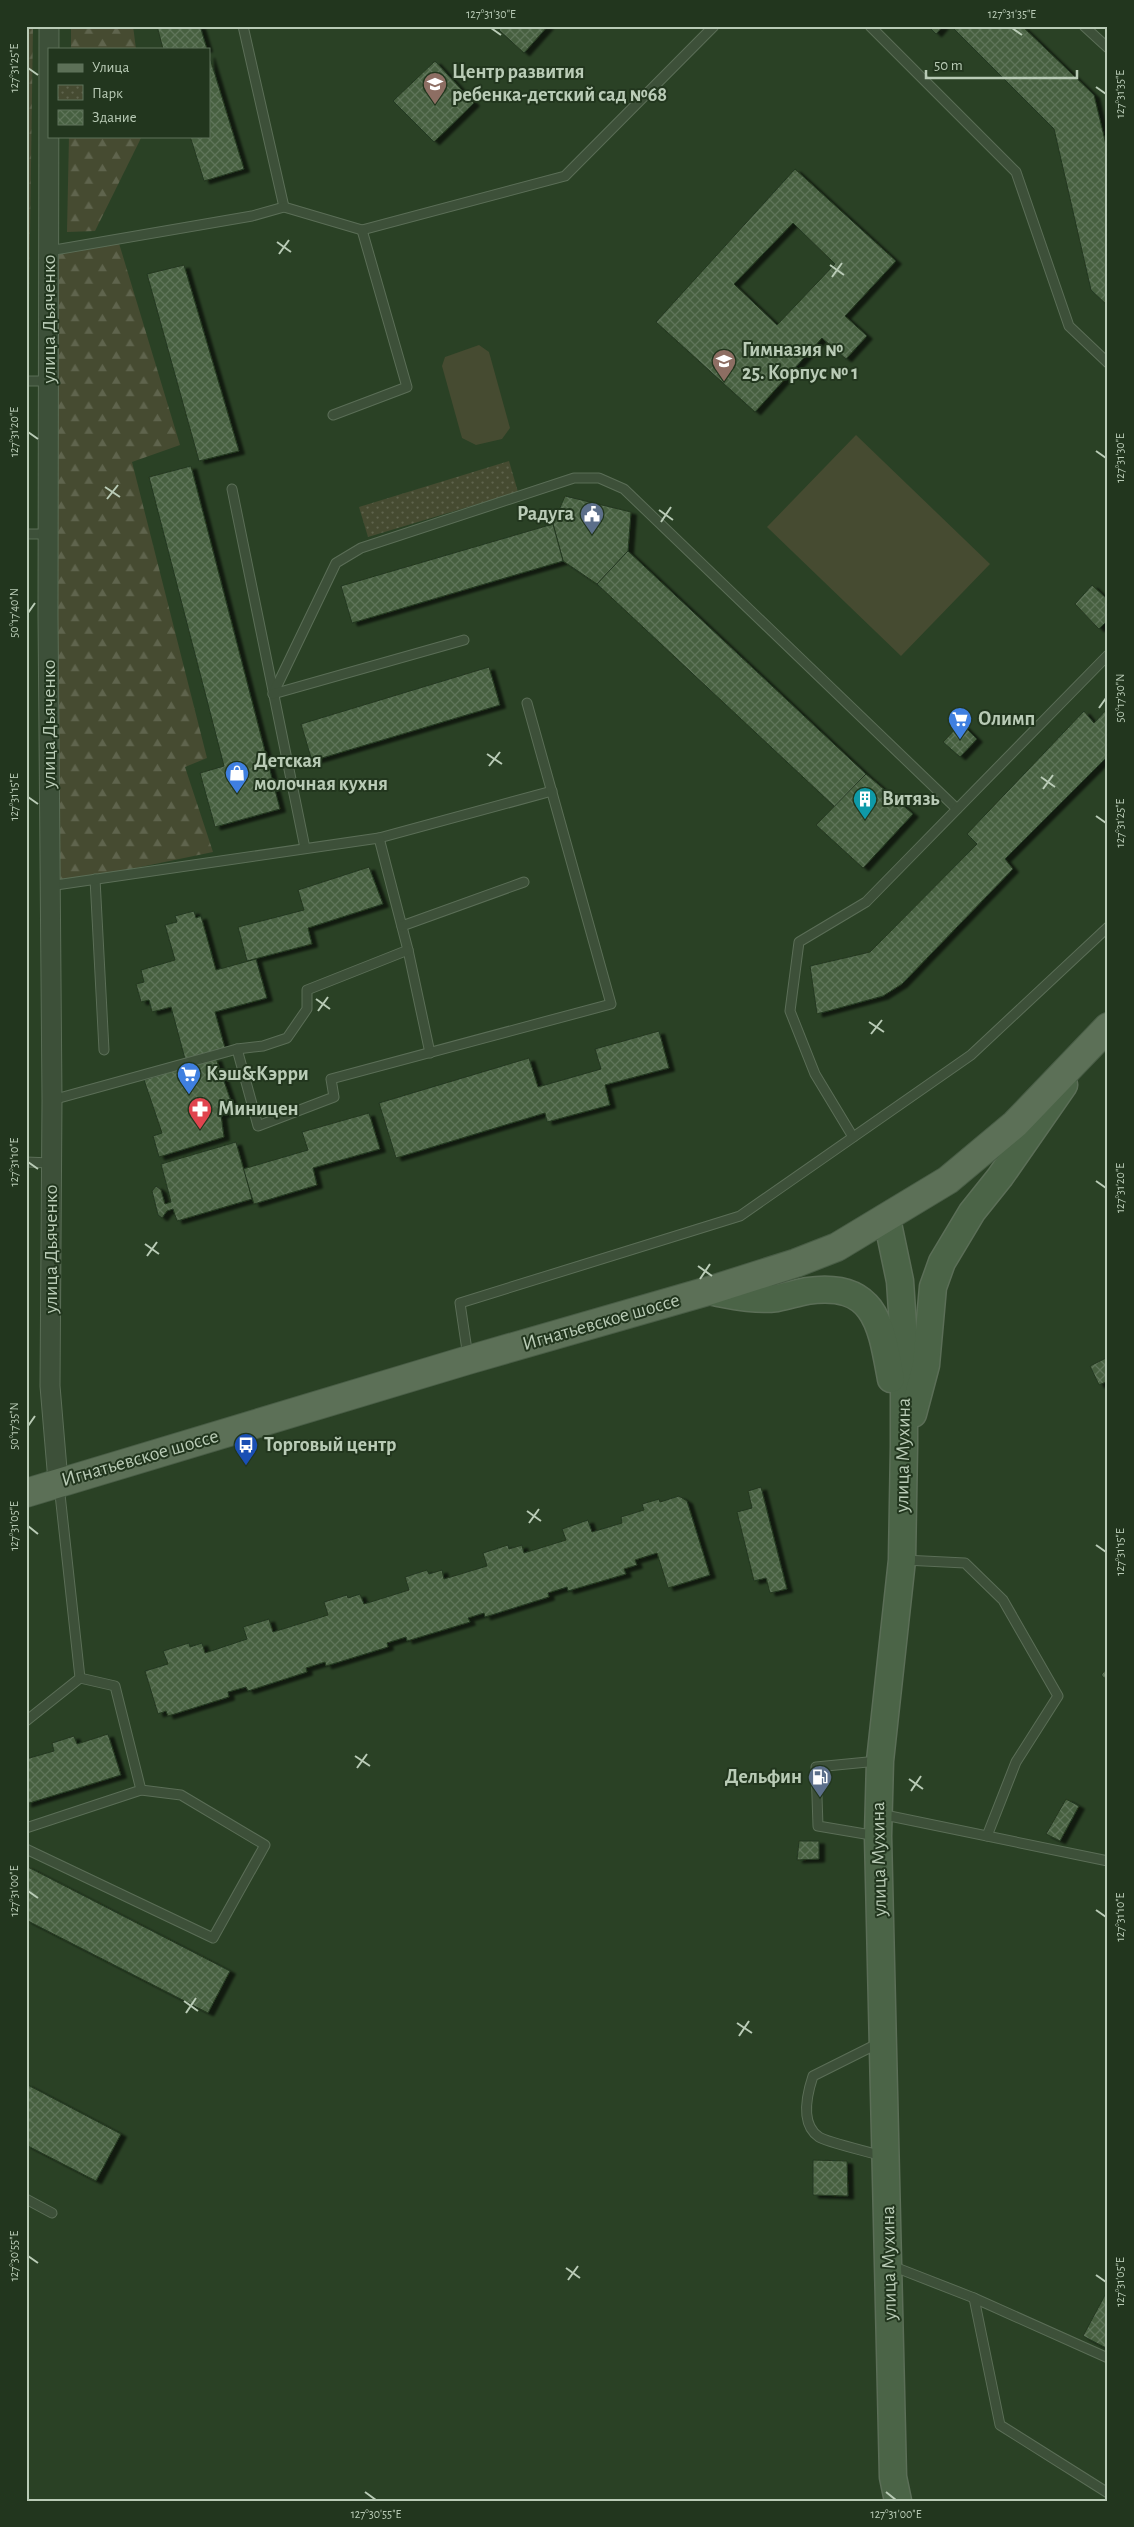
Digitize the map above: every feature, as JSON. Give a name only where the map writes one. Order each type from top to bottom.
[{"type":"main road","name":"Игнатьевское шоссе","points":[[26,1492],[468,1360],[708,1291],[796,1263],[836,1247],[948,1180],[1015,1124],[1102,1034]]},
{"type":"main road","points":[[904,1446],[926,1365],[933,1287],[942,1262],[972,1212],[1000,1177],[1102,1034]]},
{"type":"main road","name":"улица Мухина","points":[[887,1218],[900,1280],[904,1341],[902,1560],[880,1761],[878,1825],[893,2477],[898,2501]]},
{"type":"main road","points":[[708,1291],[744,1298],[775,1298],[808,1291],[835,1290],[851,1294],[868,1306],[878,1320],[885,1343],[904,1446]]},
{"type":"street","name":"улица Дьяченко","points":[[48,48],[49,26]]},
{"type":"street","name":"улица Дьяченко","points":[[48,64],[49,886],[52,1100],[50,1386],[58,1481]]},
{"type":"lane","points":[[243,26],[284,207]]},
{"type":"lane","points":[[49,251],[252,216],[284,207],[362,230],[565,176],[714,26]]},
{"type":"lane","points":[[870,26],[1016,172],[1069,326],[1108,363]]},
{"type":"lane","points":[[1084,26],[1108,48]]},
{"type":"lane","points":[[362,230],[409,397]]},
{"type":"lane","points":[[26,381],[49,381]]},
{"type":"lane","points":[[333,415],[407,386]]},
{"type":"lane","points":[[274,694],[336,563],[361,548],[574,478],[599,478],[624,489],[957,809]]},
{"type":"lane","points":[[232,489],[305,848]]},
{"type":"lane","points":[[26,534],[48,534]]},
{"type":"lane","points":[[274,694],[464,640]]},
{"type":"lane","points":[[854,1137],[815,1074],[790,1011],[799,942],[866,902],[1108,655]]},
{"type":"lane","points":[[238,1049],[258,1126],[334,1097],[331,1079],[611,1004],[527,703]]},
{"type":"lane","points":[[49,886],[379,838],[552,792]]},
{"type":"lane","points":[[379,838],[408,950],[430,1053]]},
{"type":"lane","points":[[95,879],[104,1050]]},
{"type":"lane","points":[[402,926],[524,882]]},
{"type":"lane","points":[[468,1360],[460,1303],[740,1216],[971,1055],[1108,927]]},
{"type":"lane","points":[[52,1100],[238,1049],[263,1046],[287,1038],[307,1008],[307,990],[408,950]]},
{"type":"lane","points":[[26,1162],[51,1163]]},
{"type":"lane","points":[[58,1481],[80,1678]]},
{"type":"lane","points":[[902,1560],[966,1563],[1003,1600],[1058,1696],[1016,1762],[987,1836]]},
{"type":"lane","points":[[26,1721],[80,1678]]},
{"type":"lane","points":[[80,1678],[114,1686],[141,1790]]},
{"type":"lane","points":[[880,1761],[816,1767],[818,1826],[878,1825],[987,1836],[1108,1861]]},
{"type":"lane","points":[[26,1828],[141,1790],[181,1795],[265,1845],[213,1938],[26,1849]]},
{"type":"lane","points":[[883,2040],[813,2076],[807,2092],[806,2110],[809,2124],[819,2137],[886,2157]]},
{"type":"lane","points":[[26,2199],[52,2213]]},
{"type":"lane","points":[[889,2266],[974,2298],[1108,2358]]},
{"type":"lane","points":[[974,2298],[1000,2425],[1108,2493]]},
{"type":"green space","points":[[26,26],[33,26],[28,374],[26,374]]},
{"type":"green space","points":[[71,26],[133,26],[136,48],[71,48]]},
{"type":"green space","points":[[69,138],[141,138],[95,231],[67,232]]},
{"type":"green space","points":[[118,240],[180,445],[132,462],[207,758],[185,767],[213,852],[49,886],[49,251]]},
{"type":"green space","points":[[479,345],[489,352],[510,428],[502,439],[476,445],[462,438],[442,366],[445,357]]},
{"type":"green space","points":[[856,435],[990,564],[901,656],[767,527]]},
{"type":"green space","points":[[509,461],[518,492],[368,537],[359,507]]},
{"type":"building","points":[[157,26],[200,26],[207,48],[163,48]]},
{"type":"building","points":[[502,26],[548,26],[524,53],[499,30]]},
{"type":"building","points":[[928,26],[943,26],[936,34]]},
{"type":"building","points":[[951,26],[1022,26],[1094,95],[1108,153],[1108,306],[1091,290],[1054,129]]},
{"type":"building","points":[[210,58],[244,169],[204,181],[191,138],[210,138]]},
{"type":"building","points":[[435,61],[474,103],[434,142],[393,101]]},
{"type":"building","points":[[795,169],[896,261],[845,316],[867,336],[846,359],[822,338],[755,412],[656,322]],"holes":[[[793,223],[835,264],[777,325],[734,284]]]},
{"type":"building","points":[[184,265],[239,451],[199,461],[147,274]]},
{"type":"building","points":[[191,466],[280,809],[215,827],[200,773],[224,766],[149,477]]},
{"type":"building","points":[[565,496],[631,512],[628,551],[597,584],[563,561],[553,524]]},
{"type":"building","points":[[553,524],[563,561],[352,623],[341,586]]},
{"type":"building","points":[[628,551],[866,774],[835,807],[597,584]]},
{"type":"building","points":[[1092,585],[1108,600],[1108,620],[1099,629],[1075,604]]},
{"type":"building","points":[[489,667],[500,705],[312,761],[301,724]]},
{"type":"building","points":[[1108,708],[1108,756],[1005,859],[1013,869],[902,984],[883,996],[817,1014],[810,966],[870,952],[977,844],[967,834],[1084,711],[1094,723]]},
{"type":"building","name":"Олимп","points":[[961,723],[977,739],[960,757],[943,742]]},
{"type":"building","name":"Витязь","points":[[866,774],[913,814],[863,868],[816,825]]},
{"type":"building","points":[[369,867],[383,904],[308,928],[312,944],[247,961],[238,927],[304,910],[298,890]]},
{"type":"building","points":[[194,911],[196,918],[201,916],[216,970],[256,959],[267,998],[215,1012],[225,1048],[185,1059],[171,1007],[152,1012],[149,1000],[141,1002],[136,984],[144,982],[141,970],[175,960],[165,925],[177,922],[175,916]]},
{"type":"building","points":[[659,1031],[669,1068],[605,1085],[610,1105],[547,1122],[545,1113],[396,1158],[379,1103],[529,1058],[538,1087],[601,1069],[595,1049]]},
{"type":"building","name":"Кэш&Кэрри","points":[[216,1058],[234,1110],[221,1115],[224,1137],[159,1157],[153,1136],[162,1133],[144,1080]]},
{"type":"building","points":[[369,1113],[380,1149],[313,1168],[317,1185],[254,1204],[243,1169],[308,1150],[302,1132]]},
{"type":"building","points":[[236,1142],[252,1199],[177,1221],[173,1209],[167,1211],[162,1218],[158,1215],[152,1191],[156,1186],[161,1190],[165,1204],[171,1202],[161,1164]]},
{"type":"building","points":[[1108,1357],[1108,1381],[1099,1385],[1090,1366]]},
{"type":"building","points":[[761,1487],[787,1589],[770,1593],[766,1578],[754,1581],[737,1512],[752,1508],[748,1491]]},
{"type":"building","points":[[679,1496],[687,1501],[710,1575],[668,1588],[657,1553],[635,1560],[637,1565],[624,1569],[626,1574],[568,1591],[567,1587],[548,1593],[549,1597],[485,1617],[484,1613],[468,1618],[470,1622],[407,1641],[406,1637],[387,1643],[388,1647],[326,1666],[325,1662],[306,1668],[307,1672],[248,1691],[246,1687],[228,1692],[229,1697],[168,1716],[166,1711],[158,1714],[145,1671],[168,1664],[163,1651],[189,1643],[190,1647],[202,1643],[205,1653],[247,1639],[243,1627],[269,1619],[273,1632],[328,1615],[324,1602],[347,1595],[348,1598],[360,1594],[364,1604],[409,1590],[405,1577],[427,1570],[429,1574],[442,1570],[444,1579],[487,1566],[483,1553],[508,1545],[509,1549],[522,1545],[524,1553],[566,1540],[562,1529],[588,1520],[592,1532],[622,1523],[621,1517],[644,1510],[642,1504],[659,1499],[660,1502]]},
{"type":"building","points":[[1108,1667],[1108,1681],[1101,1675]]},
{"type":"building","points":[[108,1734],[121,1775],[26,1804],[26,1759],[54,1751],[52,1743],[74,1736],[77,1744]]},
{"type":"building","points":[[1066,1799],[1079,1806],[1060,1841],[1046,1834]]},
{"type":"building","points":[[799,1841],[819,1841],[819,1859],[797,1860]]},
{"type":"building","points":[[26,1866],[230,1971],[208,2013],[26,1920]]},
{"type":"building","points":[[26,2084],[121,2134],[96,2181],[26,2145]]},
{"type":"building","points":[[813,2160],[847,2161],[848,2196],[813,2195]]},
{"type":"building","points":[[1105,2295],[1108,2296],[1108,2349],[1083,2336]]},
{"type":"place","name":"Центр развития ребенка-детский сад №68","points":[[435,105]]},
{"type":"place","name":"Гимназия № 25. Корпус № 1","points":[[724,382]]},
{"type":"place","name":"Радуга","points":[[592,535]]},
{"type":"place","name":"Олимп","points":[[960,740]]},
{"type":"place","name":"Детская молочная кухня","points":[[237,794]]},
{"type":"place","name":"Витязь","points":[[865,820]]},
{"type":"place","name":"Кэш&Кэрри","points":[[189,1095]]},
{"type":"place","name":"Миницен","points":[[200,1130]]},
{"type":"place","name":"Торговый центр","points":[[246,1466]]},
{"type":"place","name":"Дельфин","points":[[820,1798]]}]
